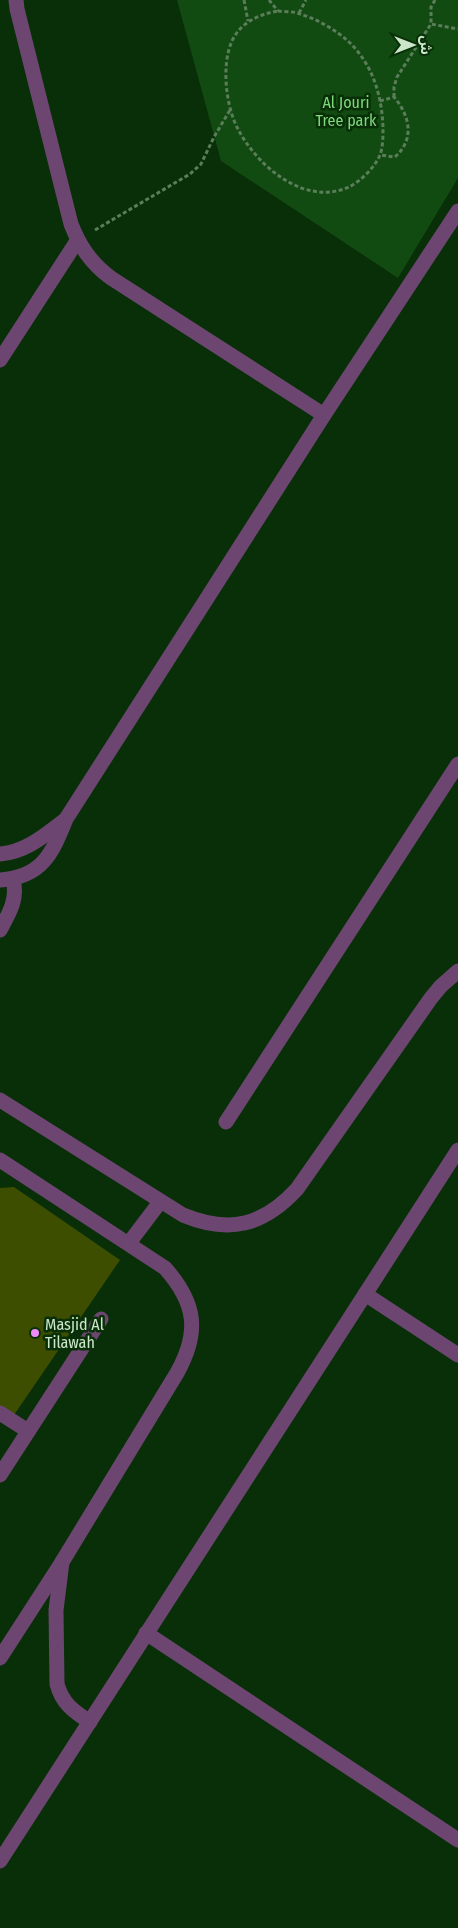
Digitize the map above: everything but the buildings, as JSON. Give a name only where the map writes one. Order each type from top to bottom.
[{"type":"street","points":[[14,3],[71,224],[78,241],[97,268],[324,415]]},
{"type":"street","points":[[6,879],[26,875],[48,859],[66,819],[324,415],[458,211]]},
{"type":"street","points":[[0,360],[78,241]]},
{"type":"street","points":[[226,1122],[458,764]]},
{"type":"street","points":[[0,854],[20,850],[32,844],[66,819]]},
{"type":"street","points":[[0,930],[13,906],[15,888],[6,879]]},
{"type":"street","points":[[4,1107],[183,1215],[202,1223],[224,1226],[245,1224],[265,1217],[283,1204],[431,998],[458,971]]},
{"type":"street","points":[[0,1861],[458,1150]]},
{"type":"street","points":[[0,1160],[165,1268],[178,1282],[187,1299],[192,1318],[191,1338],[182,1365],[62,1562],[0,1658]]},
{"type":"street","points":[[128,1243],[160,1202]]},
{"type":"street","points":[[365,1294],[458,1355]]},
{"type":"street","points":[[0,1475],[101,1319]]},
{"type":"street","points":[[0,1413],[28,1431]]},
{"type":"street","points":[[62,1562],[56,1610],[57,1684],[60,1693],[70,1708],[90,1722]]},
{"type":"street","points":[[146,1633],[458,1840]]},
{"type":"path","points":[[244,0],[248,22]]},
{"type":"path","points":[[269,0],[278,11]]},
{"type":"path","points":[[299,13],[306,0]]},
{"type":"path","points":[[394,97],[397,77],[431,24],[431,7],[435,0]]},
{"type":"path","points":[[278,11],[299,13],[329,27],[349,42],[366,62],[377,86],[382,110],[383,136],[380,155],[367,173],[349,186],[328,192],[305,190],[265,165],[249,147],[237,128],[226,86],[226,64],[232,40],[248,22],[264,13],[278,11]]},
{"type":"path","points":[[431,24],[458,29]]},
{"type":"path","points":[[380,101],[394,97]]},
{"type":"path","points":[[380,155],[395,157],[404,149],[407,139],[408,127],[406,116],[402,106],[394,97]]},
{"type":"path","points":[[78,241],[190,174],[201,164],[214,137],[231,110]]},
{"type":"green space","name":"Al Jouri Tree park","points":[[177,0],[458,0],[458,178],[398,278],[221,161]]},
{"type":"place","name":"Masjid Al Tilawah","points":[[35,1333]]}]
